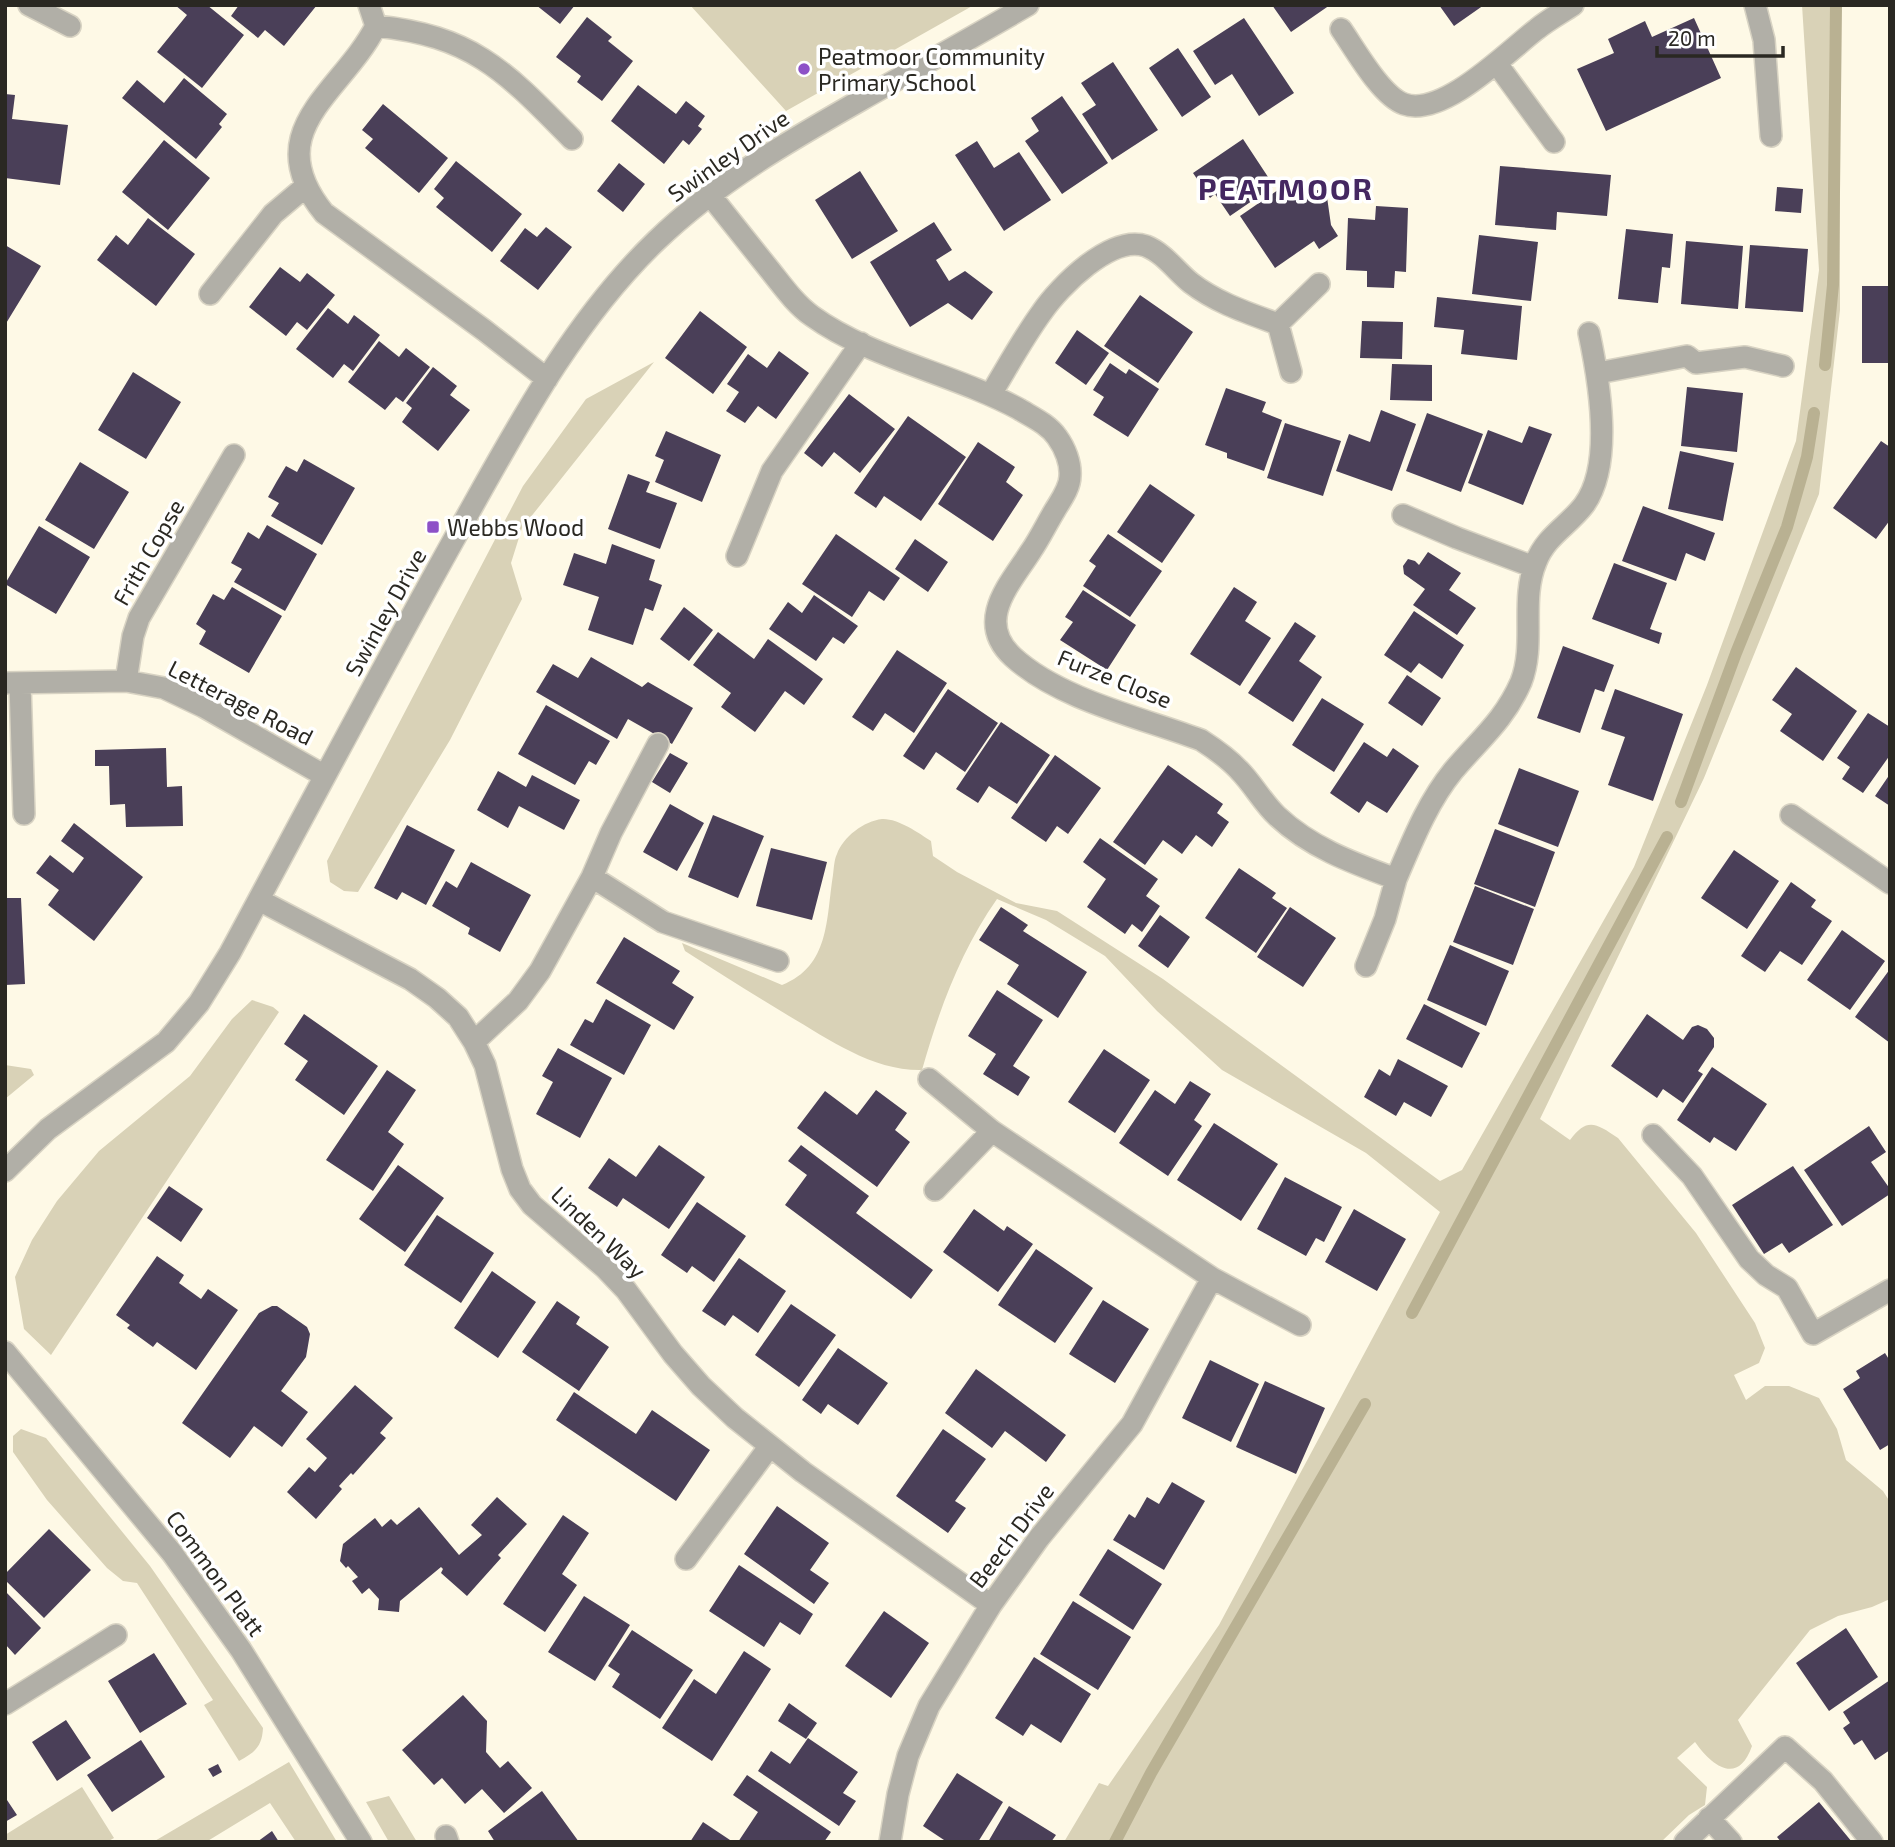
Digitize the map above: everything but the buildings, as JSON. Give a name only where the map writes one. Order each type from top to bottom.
[{"type":"street","points":[[29,5],[69,26]]},
{"type":"street","points":[[369,5],[376,26]]},
{"type":"street","name":"Swinley Drive","points":[[5,1171],[48,1129],[147,1056],[183,1024],[230,953],[425,590],[547,379],[578,331],[611,288],[657,240],[710,195],[784,144],[1028,5]]},
{"type":"street","points":[[1341,29],[1388,92],[1402,104],[1417,106],[1438,101],[1468,84],[1497,64],[1537,28],[1573,5]]},
{"type":"street","points":[[1755,5],[1764,40],[1771,136]]},
{"type":"street","points":[[376,26],[404,29],[458,44],[506,75],[572,139]]},
{"type":"street","points":[[376,26],[358,55],[309,114],[303,130],[300,152],[300,171],[305,187],[324,213],[547,379]]},
{"type":"street","points":[[1497,64],[1554,142]]},
{"type":"street","points":[[211,294],[273,214],[305,187]]},
{"type":"street","name":"Furze Close","points":[[710,195],[787,291],[810,315],[861,343],[991,394],[1038,419],[1057,436],[1069,459],[1070,479],[1050,519],[998,603],[996,622],[1000,640],[1012,657],[1071,694],[1201,740],[1220,752],[1240,771],[1276,815],[1300,835],[1325,851],[1396,879]]},
{"type":"street","points":[[991,394],[1043,310],[1054,297],[1098,258],[1124,246],[1146,246],[1192,284],[1212,296],[1231,307],[1278,324]]},
{"type":"street","points":[[1278,324],[1319,284]]},
{"type":"street","points":[[1278,324],[1291,372]]},
{"type":"street","points":[[1366,966],[1385,919],[1396,879],[1423,818],[1454,769],[1497,723],[1521,681],[1528,658],[1528,597],[1534,567],[1544,544],[1584,505],[1593,488],[1600,444],[1598,373],[1589,333]]},
{"type":"street","points":[[737,556],[772,471],[861,343]]},
{"type":"street","points":[[1598,373],[1687,356],[1696,363],[1745,357],[1783,366]]},
{"type":"street","name":"Frith Copse","points":[[127,681],[133,636],[139,618],[234,455]]},
{"type":"street","points":[[1403,515],[1534,567]]},
{"type":"street","name":"Letterage Road","points":[[13,683],[144,682],[174,692],[204,707],[325,776]]},
{"type":"street","points":[[13,683],[24,814]]},
{"type":"street","points":[[474,1042],[518,1001],[540,971],[592,877],[658,744]]},
{"type":"street","points":[[1791,814],[1890,883]]},
{"type":"street","points":[[592,877],[663,922],[778,961]]},
{"type":"street","name":"Linden Way","points":[[259,900],[410,979],[458,1017],[485,1065],[512,1169],[532,1205],[605,1268],[626,1290],[673,1354],[701,1386],[735,1418],[803,1472],[991,1605]]},
{"type":"street","points":[[929,1079],[992,1131],[1212,1278],[1300,1325]]},
{"type":"street","points":[[935,1190],[992,1131]]},
{"type":"street","points":[[1653,1135],[1692,1176],[1749,1259],[1766,1275],[1787,1288],[1813,1334],[1890,1290]]},
{"type":"street","name":"Beech Drive","points":[[890,1842],[898,1794],[918,1728],[991,1605],[1038,1538],[1132,1424],[1212,1278]]},
{"type":"street","name":"Common Platt","points":[[5,1352],[172,1553],[241,1650],[360,1842]]},
{"type":"street","points":[[686,1559],[770,1446]]},
{"type":"street","points":[[5,1704],[116,1635]]},
{"type":"street","points":[[1685,1842],[1785,1747],[1823,1781],[1872,1842]]},
{"type":"street","points":[[1709,1818],[1731,1842]]},
{"type":"shaded area","name":"Peatmoor Community Primary School","points":[[690,5],[974,5],[786,111]]},
{"type":"shaded area","points":[[1802,5],[1836,5],[1840,310],[1819,494],[1704,778],[1540,1119],[1570,1140],[1587,1125],[1598,1126],[1618,1138],[1696,1233],[1755,1323],[1765,1348],[1759,1363],[1734,1375],[1746,1400],[1765,1386],[1789,1386],[1819,1398],[1837,1429],[1846,1460],[1883,1491],[1890,1502],[1890,1599],[1838,1616],[1810,1630],[1738,1720],[1752,1746],[1740,1766],[1732,1769],[1717,1764],[1695,1742],[1677,1758],[1707,1787],[1705,1805],[1689,1815],[1661,1842],[1064,1842],[1099,1783],[1108,1786],[1219,1625],[1440,1212],[1366,1153],[1222,1070],[1157,1011],[1105,956],[1046,920],[997,899],[972,939],[952,981],[922,1070],[904,1069],[869,1060],[836,1044],[685,951],[682,943],[782,985],[798,977],[809,966],[823,939],[835,861],[840,848],[861,826],[875,820],[888,819],[931,841],[933,856],[957,872],[1016,903],[1057,911],[1163,979],[1440,1181],[1462,1170],[1634,867],[1707,685],[1796,441],[1819,270]]},
{"type":"shaded area","points":[[654,362],[522,528],[511,563],[522,599],[450,740],[358,892],[344,891],[330,882],[327,861],[523,486],[586,399]]},
{"type":"shaded area","points":[[252,1000],[273,1007],[279,1012],[51,1355],[24,1329],[15,1277],[32,1240],[57,1201],[99,1151],[190,1076],[232,1019]]},
{"type":"shaded area","points":[[5,1065],[31,1069],[34,1075],[5,1099]]},
{"type":"shaded area","points":[[21,1429],[46,1438],[150,1566],[263,1728],[257,1748],[249,1755],[239,1761],[204,1705],[213,1700],[137,1583],[123,1581],[107,1568],[47,1500],[13,1452],[13,1436]]},
{"type":"shaded area","points":[[289,1762],[337,1842],[296,1842],[270,1803],[206,1842],[153,1842]]},
{"type":"shaded area","points":[[82,1787],[114,1838],[107,1842],[5,1842],[5,1835]]},
{"type":"shaded area","points":[[389,1796],[417,1842],[389,1842],[366,1802]]},
{"type":"waterway","points":[[1825,365],[1833,285],[1836,5]]},
{"type":"waterway","points":[[1681,802],[1736,653],[1787,527],[1807,457],[1814,413]]},
{"type":"waterway","points":[[1412,1313],[1667,837]]},
{"type":"waterway","points":[[1115,1842],[1151,1773],[1365,1404]]},
{"type":"place","name":"Peatmoor Community Primary School","points":[[804,69]]},
{"type":"place","name":"Webbs Wood","points":[[433,527]]},
{"type":"district","name":"PEATMOOR","points":[[1286,188]]}]
